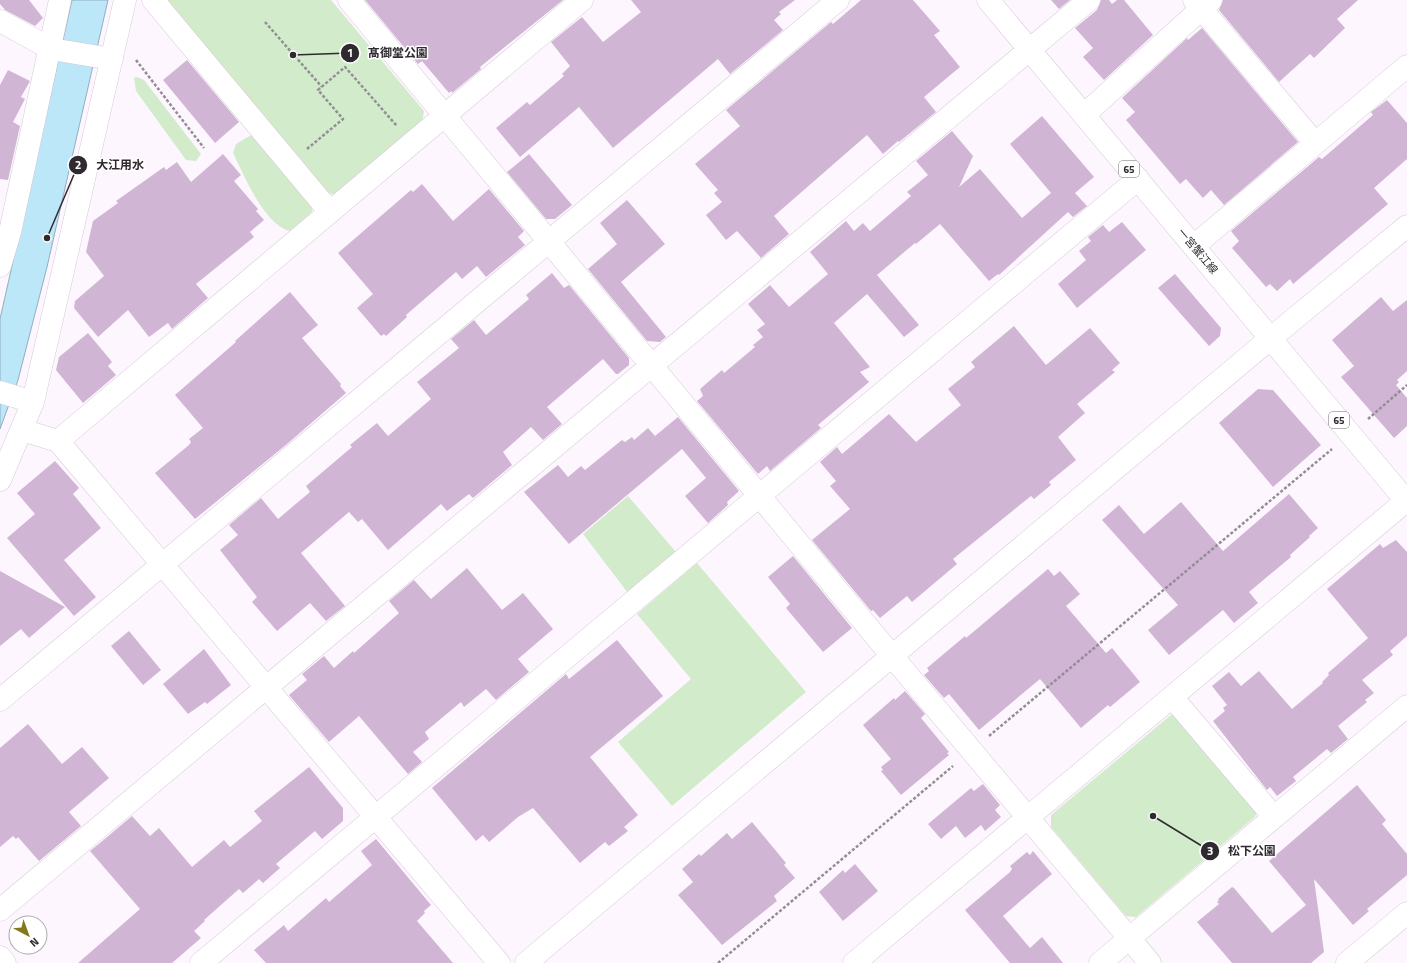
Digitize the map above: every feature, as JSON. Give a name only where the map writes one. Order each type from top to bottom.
[{"type":"street","points":[[0,266],[5,236],[55,50],[60,0]]},
{"type":"street","points":[[0,480],[22,430],[17,397],[105,57],[117,36],[125,0]]},
{"type":"street","points":[[152,0],[330,212]]},
{"type":"street","points":[[349,0],[892,656],[1150,963]]},
{"type":"street","points":[[58,441],[582,0]]},
{"type":"street","points":[[0,700],[838,0]]},
{"type":"street","name":"一宮蟹江線","points":[[988,0],[1407,502]]},
{"type":"street","points":[[0,910],[1089,0]]},
{"type":"street","points":[[1084,115],[1202,3],[1315,143]]},
{"type":"street","points":[[0,21],[55,50],[105,57]]},
{"type":"street","points":[[1194,246],[1407,66]]},
{"type":"street","points":[[201,963],[1138,179]]},
{"type":"street","points":[[526,963],[1270,338],[1407,226]]},
{"type":"street","points":[[22,430],[58,441],[499,963]]},
{"type":"street","points":[[854,963],[1407,502]]},
{"type":"street","points":[[1172,697],[1274,817]]},
{"type":"street","points":[[1100,963],[1407,706]]},
{"type":"street","points":[[1347,963],[1407,913]]},
{"type":"street","points":[[0,957],[5,963]]},
{"type":"path","points":[[265,22],[322,87]]},
{"type":"path","points":[[117,36],[204,148]]},
{"type":"path","points":[[290,164],[343,119],[318,90],[344,67],[412,143]]},
{"type":"path","points":[[718,963],[1407,385]]},
{"type":"green space","points":[[162,0],[331,0],[424,111],[422,123],[336,195],[324,192]]},
{"type":"green space","points":[[137,77],[144,80],[201,154],[196,161],[186,160],[136,91],[134,78]]},
{"type":"green space","points":[[253,134],[312,201],[312,212],[290,231],[281,227],[263,209],[249,186],[233,153],[236,144]]},
{"type":"green space","points":[[628,496],[676,552],[628,593],[583,534]]},
{"type":"green space","points":[[697,563],[806,692],[672,806],[618,742],[691,679],[637,614]]},
{"type":"green space","points":[[1171,715],[1181,717],[1258,807],[1255,817],[1136,917],[1126,916],[1051,827],[1051,815]]},
{"type":"water","points":[[72,0],[108,0],[47,267],[18,380],[0,429],[0,319]]},
{"type":"building","points":[[0,0],[29,0],[43,18],[35,26],[5,10],[0,4]]},
{"type":"building","points":[[365,0],[563,0],[480,67],[481,69],[452,93],[451,91],[449,93],[422,61],[418,64]]},
{"type":"building","points":[[631,0],[795,0],[779,12],[781,14],[774,20],[783,30],[730,74],[718,59],[613,148],[579,107],[520,157],[496,128],[527,102],[530,105],[564,76],[562,74],[570,66],[551,42],[582,17],[603,42],[641,12]]},
{"type":"building","points":[[861,0],[913,0],[940,31],[934,35],[960,67],[924,97],[936,112],[899,142],[898,141],[883,154],[867,135],[774,216],[789,234],[761,258],[737,231],[726,240],[706,215],[722,202],[714,193],[718,190],[695,164],[740,126],[726,110],[831,22],[833,24]]},
{"type":"building","points":[[1051,0],[1070,0],[1059,9]]},
{"type":"building","points":[[1101,0],[1109,0],[1112,4],[1117,0],[1124,0],[1153,35],[1104,80],[1083,57],[1093,48],[1075,28],[1097,10]]},
{"type":"building","points":[[1223,0],[1358,0],[1337,19],[1345,28],[1314,58],[1310,54],[1279,82],[1219,10]]},
{"type":"building","points":[[1202,28],[1298,142],[1224,205],[1211,190],[1203,198],[1186,179],[1180,184],[1126,120],[1135,112],[1122,98],[1187,38],[1188,40]]},
{"type":"building","points":[[187,60],[239,122],[215,143],[163,80]]},
{"type":"building","points":[[8,70],[30,81],[21,97],[25,99],[13,122],[20,126],[8,180],[0,179],[0,85]]},
{"type":"building","points":[[1387,100],[1407,123],[1407,159],[1374,188],[1388,204],[1293,284],[1290,279],[1277,291],[1270,284],[1266,287],[1232,248],[1239,241],[1231,231],[1319,157],[1322,159],[1373,115],[1371,112]]},
{"type":"building","points":[[1042,116],[1094,177],[1075,193],[1087,206],[1073,217],[1068,212],[999,275],[998,274],[989,281],[940,224],[916,244],[915,243],[877,275],[919,325],[904,337],[867,294],[834,323],[870,367],[860,372],[869,382],[818,425],[821,428],[770,471],[767,466],[758,474],[697,401],[703,396],[700,389],[722,370],[724,373],[755,347],[753,345],[763,337],[757,330],[765,324],[748,304],[770,285],[789,307],[828,274],[810,252],[846,221],[854,231],[863,223],[870,231],[911,196],[907,192],[928,175],[916,161],[952,131],[973,156],[959,187],[980,169],[1022,218],[1051,193],[1010,144]]},
{"type":"building","points":[[223,154],[241,175],[234,181],[258,209],[256,211],[264,220],[250,232],[254,237],[196,284],[208,298],[172,329],[168,323],[149,337],[128,310],[98,337],[74,308],[75,301],[104,276],[86,252],[93,221],[118,203],[116,201],[164,167],[166,170],[177,162],[191,182]]},
{"type":"building","points":[[529,154],[572,205],[555,219],[546,219],[507,172]]},
{"type":"building","points":[[422,184],[453,221],[489,189],[524,231],[518,237],[525,245],[486,277],[477,266],[462,279],[456,272],[406,315],[407,317],[386,336],[384,334],[381,336],[357,308],[373,294],[338,253],[411,190],[413,192]]},
{"type":"building","points":[[627,200],[665,244],[621,282],[666,337],[660,342],[647,341],[588,269],[617,244],[600,223]]},
{"type":"building","points":[[1122,222],[1146,250],[1077,308],[1058,284],[1086,260],[1079,251],[1091,241],[1088,237],[1103,225],[1109,232]]},
{"type":"building","points":[[552,273],[564,288],[569,285],[629,358],[629,365],[616,374],[603,359],[547,407],[562,424],[543,440],[531,427],[503,452],[512,465],[473,498],[469,494],[447,511],[441,504],[388,550],[362,519],[358,522],[349,512],[301,553],[345,606],[326,621],[310,603],[277,631],[252,602],[257,597],[220,550],[238,535],[229,525],[261,498],[278,519],[310,492],[306,486],[352,447],[350,445],[377,423],[388,436],[431,399],[417,382],[459,348],[451,339],[474,320],[486,335],[529,299],[526,295]]},
{"type":"building","points":[[1175,274],[1221,328],[1220,336],[1209,346],[1158,288]]},
{"type":"building","points":[[290,292],[318,325],[302,338],[341,384],[340,386],[346,393],[287,444],[195,519],[155,473],[189,445],[191,442],[189,439],[203,428],[175,395],[236,342],[235,341]]},
{"type":"building","points":[[1381,297],[1393,311],[1407,300],[1407,371],[1397,380],[1399,382],[1396,385],[1407,398],[1407,426],[1394,438],[1341,377],[1354,366],[1332,340]]},
{"type":"building","points":[[1014,326],[1046,365],[1090,328],[1120,363],[1112,370],[1115,372],[1077,404],[1085,413],[1058,437],[1076,460],[1049,482],[1051,485],[1034,499],[1031,496],[953,559],[957,564],[912,602],[907,596],[880,618],[873,610],[871,611],[812,540],[850,509],[830,486],[836,481],[820,462],[837,447],[842,454],[889,414],[916,442],[961,405],[948,389],[975,367],[971,362]]},
{"type":"building","points":[[88,333],[112,362],[108,366],[116,375],[83,403],[56,370],[59,357]]},
{"type":"building","points":[[1258,389],[1273,390],[1321,445],[1273,487],[1219,423]]},
{"type":"building","points":[[678,417],[739,491],[727,502],[728,505],[708,523],[685,496],[706,478],[682,449],[569,544],[524,492],[558,465],[568,477],[581,466],[585,470],[622,440],[625,442],[632,437],[634,440],[648,428],[655,436]]},
{"type":"building","points":[[55,461],[79,488],[73,494],[101,528],[64,560],[96,597],[74,616],[7,538],[35,514],[17,493]]},
{"type":"building","points":[[1289,494],[1318,528],[1290,555],[1291,557],[1249,592],[1258,603],[1234,623],[1223,610],[1169,655],[1148,630],[1178,605],[1102,520],[1119,505],[1144,534],[1181,502],[1223,551]]},
{"type":"building","points":[[1396,540],[1407,552],[1407,636],[1390,651],[1393,655],[1362,680],[1374,693],[1365,700],[1367,702],[1338,726],[1348,739],[1331,753],[1327,749],[1293,777],[1296,781],[1277,796],[1270,787],[1267,790],[1213,721],[1225,711],[1223,708],[1227,705],[1212,686],[1229,672],[1241,686],[1259,671],[1292,709],[1323,683],[1322,682],[1329,675],[1328,673],[1368,638],[1327,589],[1380,544],[1383,548]]},
{"type":"building","points":[[793,556],[852,628],[823,652],[786,608],[790,604],[768,577]]},
{"type":"building","points":[[467,568],[502,610],[523,593],[553,629],[518,659],[529,672],[496,700],[486,689],[464,707],[461,702],[425,732],[429,739],[413,752],[422,762],[408,774],[359,716],[329,742],[289,695],[307,680],[302,674],[324,656],[334,668],[353,651],[354,653],[399,613],[389,601],[414,580],[431,599]]},
{"type":"building","points":[[1048,569],[1054,576],[1060,571],[1080,594],[1066,606],[1106,653],[1112,648],[1140,682],[1110,707],[1108,705],[1081,728],[1040,679],[979,730],[949,694],[944,698],[924,675],[929,671],[927,668],[965,636],[966,638]]},
{"type":"building","points":[[0,571],[65,607],[29,638],[21,629],[0,646]]},
{"type":"building","points":[[129,631],[161,670],[143,685],[111,646]]},
{"type":"building","points":[[617,640],[663,696],[590,757],[638,815],[624,827],[628,831],[609,846],[605,842],[580,863],[533,808],[518,817],[489,842],[483,835],[476,841],[432,788],[566,674],[569,679]]},
{"type":"building","points":[[204,649],[231,685],[207,704],[205,702],[188,714],[163,684]]},
{"type":"building","points":[[905,691],[925,714],[921,718],[949,752],[947,753],[949,755],[901,795],[881,771],[883,770],[881,767],[891,759],[863,725],[894,698],[895,700]]},
{"type":"building","points":[[28,724],[62,764],[82,747],[109,778],[69,812],[81,826],[39,861],[18,837],[16,839],[13,836],[0,847],[0,748]]},
{"type":"building","points":[[309,767],[343,808],[343,821],[322,839],[315,831],[276,864],[280,868],[263,883],[259,879],[243,893],[239,889],[204,920],[205,921],[194,931],[201,938],[172,963],[78,963],[140,909],[90,851],[132,816],[150,836],[159,828],[192,867],[224,840],[230,847],[262,821],[254,811]]},
{"type":"building","points":[[983,784],[1000,805],[995,810],[1001,817],[985,831],[981,825],[965,838],[956,826],[941,839],[928,824],[971,788],[974,791]]},
{"type":"building","points":[[1357,785],[1386,820],[1382,824],[1407,854],[1407,875],[1367,909],[1369,911],[1353,925],[1314,879],[1324,952],[1311,963],[1232,963],[1197,922],[1219,904],[1217,902],[1219,900],[1218,899],[1232,887],[1272,933],[1306,905],[1269,861]]},
{"type":"building","points":[[752,822],[786,863],[784,865],[795,878],[774,896],[777,901],[722,945],[678,895],[693,882],[682,869],[699,854],[701,856],[727,833],[732,839]]},
{"type":"building","points":[[376,839],[431,905],[424,911],[425,913],[417,921],[453,963],[266,963],[254,950],[284,925],[288,931],[326,898],[329,902],[372,865],[361,851]]},
{"type":"building","points":[[1033,851],[1052,874],[1003,916],[1030,948],[1042,937],[1063,963],[1010,963],[965,910],[1010,872],[1012,869],[1010,866],[1027,852],[1030,855]]},
{"type":"building","points":[[855,864],[878,891],[843,921],[819,892],[843,870],[845,873]]},
{"type":"place","name":"髙御堂公園","points":[[293,55]]},
{"type":"place","name":"大江用水","points":[[47,238]]},
{"type":"place","name":"松下公園","points":[[1153,816]]}]
